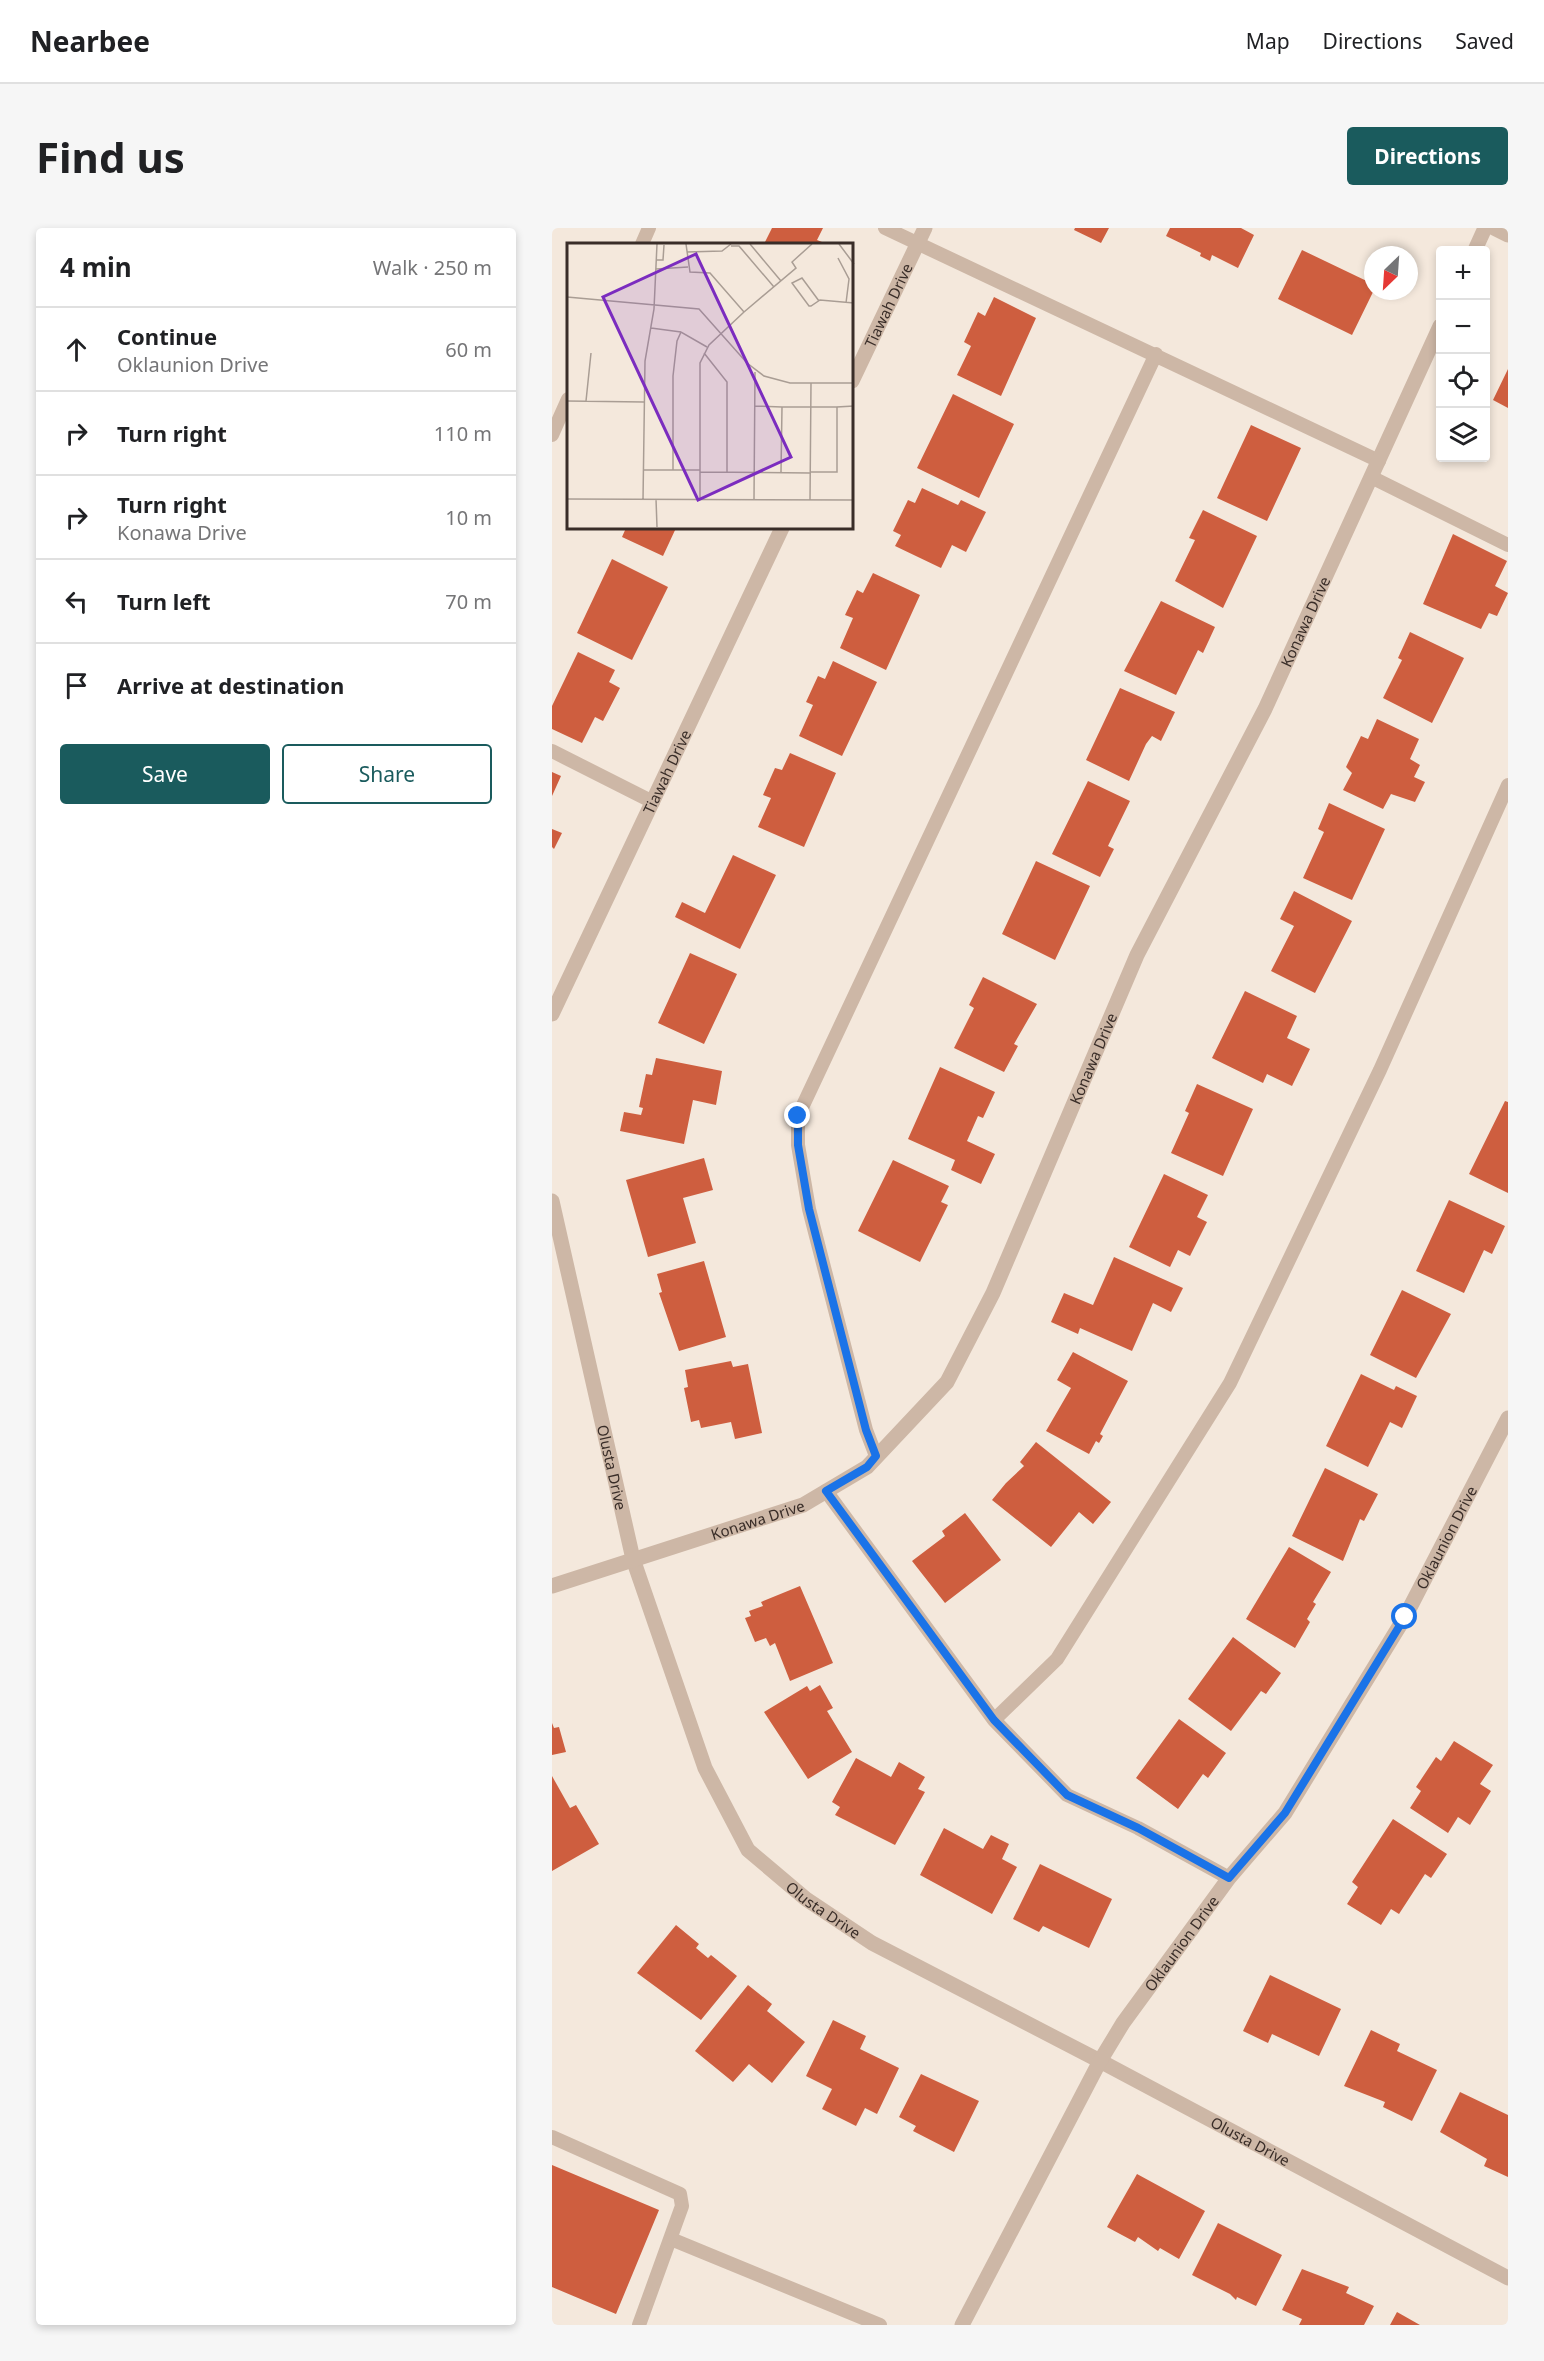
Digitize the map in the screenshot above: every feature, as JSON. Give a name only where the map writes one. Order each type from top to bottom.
[{"type":"street","name":"Tiawah Drive","points":[[854,377],[925,228]]},
{"type":"street","points":[[1477,246],[1485,228]]},
{"type":"street","points":[[1494,228],[1508,235]]},
{"type":"street","name":"Konawa Drive","points":[[552,1586],[803,1505],[867,1467],[947,1382],[993,1293],[1137,955],[1265,709],[1436,335]]},
{"type":"street","name":"Tiawah Drive","points":[[552,1014],[781,530]]},
{"type":"street","name":"Olusta Drive","points":[[552,1201],[633,1559],[705,1768],[748,1850],[806,1899],[872,1943],[1100,2061],[1508,2278]]},
{"type":"street","name":"Oklaunion Drive","points":[[962,2325],[1100,2061],[1123,2023],[1229,1878],[1285,1813],[1399,1626],[1508,1418]]},
{"type":"lane","points":[[642,243],[650,228]]},
{"type":"lane","points":[[885,228],[1379,461]]},
{"type":"lane","points":[[876,1456],[866,1430],[809,1209],[798,1145],[798,1116],[1156,354]]},
{"type":"lane","points":[[552,435],[567,401]]},
{"type":"lane","points":[[1371,477],[1508,544]]},
{"type":"lane","points":[[552,751],[653,801]]},
{"type":"lane","points":[[994,1720],[1057,1659],[1230,1383],[1380,1070],[1508,785]]},
{"type":"lane","points":[[826,1491],[994,1720],[1067,1795],[1138,1828],[1229,1878]]},
{"type":"lane","points":[[552,2137],[680,2194],[682,2206],[639,2325]]},
{"type":"lane","points":[[671,2238],[880,2325]]},
{"type":"building","points":[[772,228],[823,228],[817,240],[824,243],[764,243]]},
{"type":"building","points":[[1075,228],[1109,228],[1101,243],[1074,230]]},
{"type":"building","points":[[1170,228],[1241,228],[1254,235],[1238,268],[1212,255],[1210,261],[1200,256],[1201,253],[1166,236]]},
{"type":"building","points":[[1302,250],[1364,280],[1364,300],[1369,300],[1352,335],[1278,299]]},
{"type":"building","points":[[994,297],[1036,318],[1001,396],[957,375],[971,346],[964,342],[978,312],[985,316]]},
{"type":"building","points":[[1508,369],[1508,408],[1493,400]]},
{"type":"building","points":[[953,394],[1014,424],[979,498],[917,468]]},
{"type":"building","points":[[1251,425],[1301,448],[1267,521],[1217,498]]},
{"type":"building","points":[[922,488],[958,505],[961,500],[986,512],[966,552],[952,545],[941,568],[895,546],[901,535],[893,531],[908,500],[915,503]]},
{"type":"building","points":[[1203,510],[1257,536],[1223,608],[1175,581],[1195,540],[1189,538]]},
{"type":"building","points":[[625,530],[675,530],[663,556],[622,537]]},
{"type":"building","points":[[1453,534],[1507,561],[1495,586],[1508,593],[1497,616],[1489,613],[1481,629],[1423,604]]},
{"type":"building","points":[[612,559],[668,587],[632,660],[577,633]]},
{"type":"building","points":[[873,573],[920,595],[886,670],[840,648],[853,618],[845,615],[857,590],[863,593]]},
{"type":"building","points":[[1161,601],[1215,627],[1203,653],[1198,650],[1176,695],[1124,671]]},
{"type":"building","points":[[1410,632],[1464,658],[1432,723],[1383,698],[1402,660],[1398,658]]},
{"type":"building","points":[[578,652],[615,670],[609,682],[620,688],[603,721],[595,717],[582,743],[552,729],[552,706]]},
{"type":"building","points":[[833,661],[877,682],[842,756],[799,736],[813,705],[806,702],[818,676],[825,679]]},
{"type":"building","points":[[1120,688],[1175,712],[1161,741],[1152,736],[1146,744],[1129,781],[1086,760]]},
{"type":"building","points":[[1377,719],[1419,739],[1410,759],[1420,765],[1414,777],[1425,782],[1415,802],[1391,794],[1383,809],[1343,790],[1352,773],[1346,767],[1361,736],[1368,739]]},
{"type":"building","points":[[790,753],[836,773],[804,847],[758,827],[771,798],[763,795],[775,768],[782,770]]},
{"type":"building","points":[[552,772],[561,776],[552,796]]},
{"type":"building","points":[[1088,781],[1130,801],[1108,846],[1114,849],[1100,877],[1052,854]]},
{"type":"building","points":[[1329,803],[1385,829],[1352,900],[1303,878],[1324,832],[1318,829]]},
{"type":"building","points":[[552,829],[562,833],[554,849],[552,847]]},
{"type":"building","points":[[733,855],[776,875],[740,949],[675,917],[682,902],[705,913]]},
{"type":"building","points":[[1036,861],[1090,886],[1055,960],[1002,934]]},
{"type":"building","points":[[1294,891],[1352,921],[1315,993],[1271,971],[1294,926],[1280,919]]},
{"type":"building","points":[[690,953],[737,974],[704,1044],[658,1023]]},
{"type":"building","points":[[983,977],[1037,1004],[1014,1044],[1018,1046],[1004,1072],[954,1048],[974,1008],[969,1005]]},
{"type":"building","points":[[1245,991],[1297,1016],[1287,1038],[1310,1049],[1292,1086],[1267,1074],[1263,1083],[1212,1058]]},
{"type":"building","points":[[656,1058],[722,1071],[716,1105],[693,1100],[684,1144],[620,1131],[624,1112],[641,1115],[643,1108],[639,1107],[646,1074],[652,1075]]},
{"type":"building","points":[[940,1067],[995,1092],[983,1118],[978,1116],[967,1141],[995,1154],[981,1184],[951,1170],[955,1160],[908,1139]]},
{"type":"building","points":[[1197,1084],[1253,1109],[1223,1176],[1171,1153],[1189,1113],[1185,1111]]},
{"type":"building","points":[[1505,1101],[1508,1102],[1508,1193],[1469,1174]]},
{"type":"building","points":[[704,1158],[713,1190],[683,1198],[696,1243],[648,1257],[626,1180]]},
{"type":"building","points":[[893,1160],[949,1186],[941,1202],[948,1205],[920,1262],[858,1231]]},
{"type":"building","points":[[1164,1174],[1208,1195],[1197,1217],[1207,1222],[1190,1256],[1178,1250],[1170,1267],[1129,1247]]},
{"type":"building","points":[[1449,1200],[1505,1226],[1492,1254],[1484,1250],[1464,1293],[1416,1271]]},
{"type":"building","points":[[1114,1257],[1183,1288],[1171,1312],[1153,1303],[1132,1351],[1080,1328],[1078,1334],[1051,1322],[1064,1293],[1093,1305]]},
{"type":"building","points":[[704,1261],[726,1337],[679,1351],[659,1293],[662,1292],[657,1274]]},
{"type":"building","points":[[1402,1290],[1451,1314],[1416,1378],[1370,1355]]},
{"type":"building","points":[[1073,1352],[1128,1381],[1100,1434],[1103,1436],[1099,1443],[1096,1441],[1089,1454],[1046,1431],[1071,1388],[1057,1380]]},
{"type":"building","points":[[731,1361],[733,1367],[748,1364],[762,1433],[735,1439],[731,1422],[701,1428],[699,1420],[691,1422],[684,1388],[688,1387],[685,1370]]},
{"type":"building","points":[[1361,1374],[1394,1390],[1396,1386],[1417,1396],[1402,1428],[1390,1422],[1368,1467],[1326,1446]]},
{"type":"building","points":[[1036,1442],[1111,1502],[1093,1524],[1079,1512],[1051,1547],[992,1500],[1024,1466],[1020,1462]]},
{"type":"building","points":[[1325,1468],[1378,1494],[1364,1521],[1360,1519],[1343,1561],[1292,1536]]},
{"type":"building","points":[[965,1513],[1001,1560],[945,1603],[912,1561],[945,1536],[942,1531]]},
{"type":"building","points":[[1289,1547],[1331,1572],[1313,1602],[1316,1604],[1307,1619],[1310,1622],[1295,1648],[1246,1619]]},
{"type":"building","points":[[800,1586],[833,1663],[790,1681],[775,1643],[770,1646],[766,1638],[755,1642],[745,1618],[751,1616],[749,1611],[763,1606],[761,1602]]},
{"type":"building","points":[[1233,1637],[1281,1673],[1266,1694],[1261,1691],[1231,1731],[1188,1699]]},
{"type":"building","points":[[820,1685],[833,1708],[827,1711],[852,1752],[808,1779],[764,1712],[807,1686],[810,1691]]},
{"type":"building","points":[[1179,1719],[1226,1753],[1208,1778],[1203,1774],[1178,1809],[1136,1778]]},
{"type":"building","points":[[552,1723],[554,1728],[559,1727],[566,1752],[552,1755]]},
{"type":"building","points":[[1454,1741],[1493,1765],[1480,1784],[1491,1791],[1470,1825],[1458,1817],[1448,1833],[1410,1808],[1421,1791],[1416,1787],[1436,1757],[1441,1761]]},
{"type":"building","points":[[856,1758],[891,1777],[899,1762],[925,1777],[918,1789],[925,1792],[895,1845],[835,1815],[840,1807],[832,1802]]},
{"type":"building","points":[[552,1776],[570,1808],[576,1805],[599,1844],[552,1871]]},
{"type":"building","points":[[1393,1819],[1447,1854],[1431,1878],[1425,1874],[1399,1914],[1391,1909],[1381,1925],[1347,1904],[1358,1887],[1352,1882]]},
{"type":"building","points":[[944,1828],[983,1849],[991,1835],[1009,1844],[1002,1859],[1017,1867],[992,1914],[920,1875]]},
{"type":"building","points":[[1040,1864],[1112,1899],[1089,1948],[1043,1926],[1039,1932],[1013,1919]]},
{"type":"building","points":[[676,1925],[699,1944],[696,1948],[708,1958],[711,1955],[737,1976],[701,2020],[637,1973]]},
{"type":"building","points":[[1270,1975],[1341,2009],[1319,2056],[1272,2034],[1268,2043],[1243,2031]]},
{"type":"building","points":[[748,1985],[772,2004],[767,2011],[805,2042],[772,2083],[749,2064],[733,2082],[695,2051]]},
{"type":"building","points":[[833,2020],[866,2036],[860,2049],[899,2068],[877,2114],[865,2108],[856,2126],[822,2109],[832,2089],[806,2076]]},
{"type":"building","points":[[1371,2030],[1400,2044],[1397,2051],[1437,2070],[1412,2121],[1383,2107],[1385,2102],[1344,2086]]},
{"type":"building","points":[[921,2074],[979,2101],[954,2152],[913,2131],[916,2126],[899,2117]]},
{"type":"building","points":[[1460,2092],[1508,2115],[1508,2177],[1484,2166],[1487,2159],[1440,2132]]},
{"type":"building","points":[[552,2165],[659,2210],[616,2314],[552,2287]]},
{"type":"building","points":[[1137,2174],[1205,2211],[1179,2259],[1160,2248],[1158,2251],[1138,2237],[1135,2242],[1107,2227]]},
{"type":"building","points":[[1218,2223],[1282,2255],[1256,2306],[1237,2297],[1236,2300],[1230,2294],[1192,2275]]},
{"type":"building","points":[[1302,2269],[1349,2287],[1346,2293],[1374,2306],[1364,2325],[1299,2325],[1302,2319],[1282,2310]]},
{"type":"building","points":[[1397,2312],[1420,2325],[1390,2325]]},
{"type":"route","points":[[798,1116],[798,1145],[809,1209],[866,1430],[876,1456],[867,1467],[826,1491],[994,1720],[1067,1795],[1138,1828],[1229,1878],[1285,1813],[1405,1617]]}]
